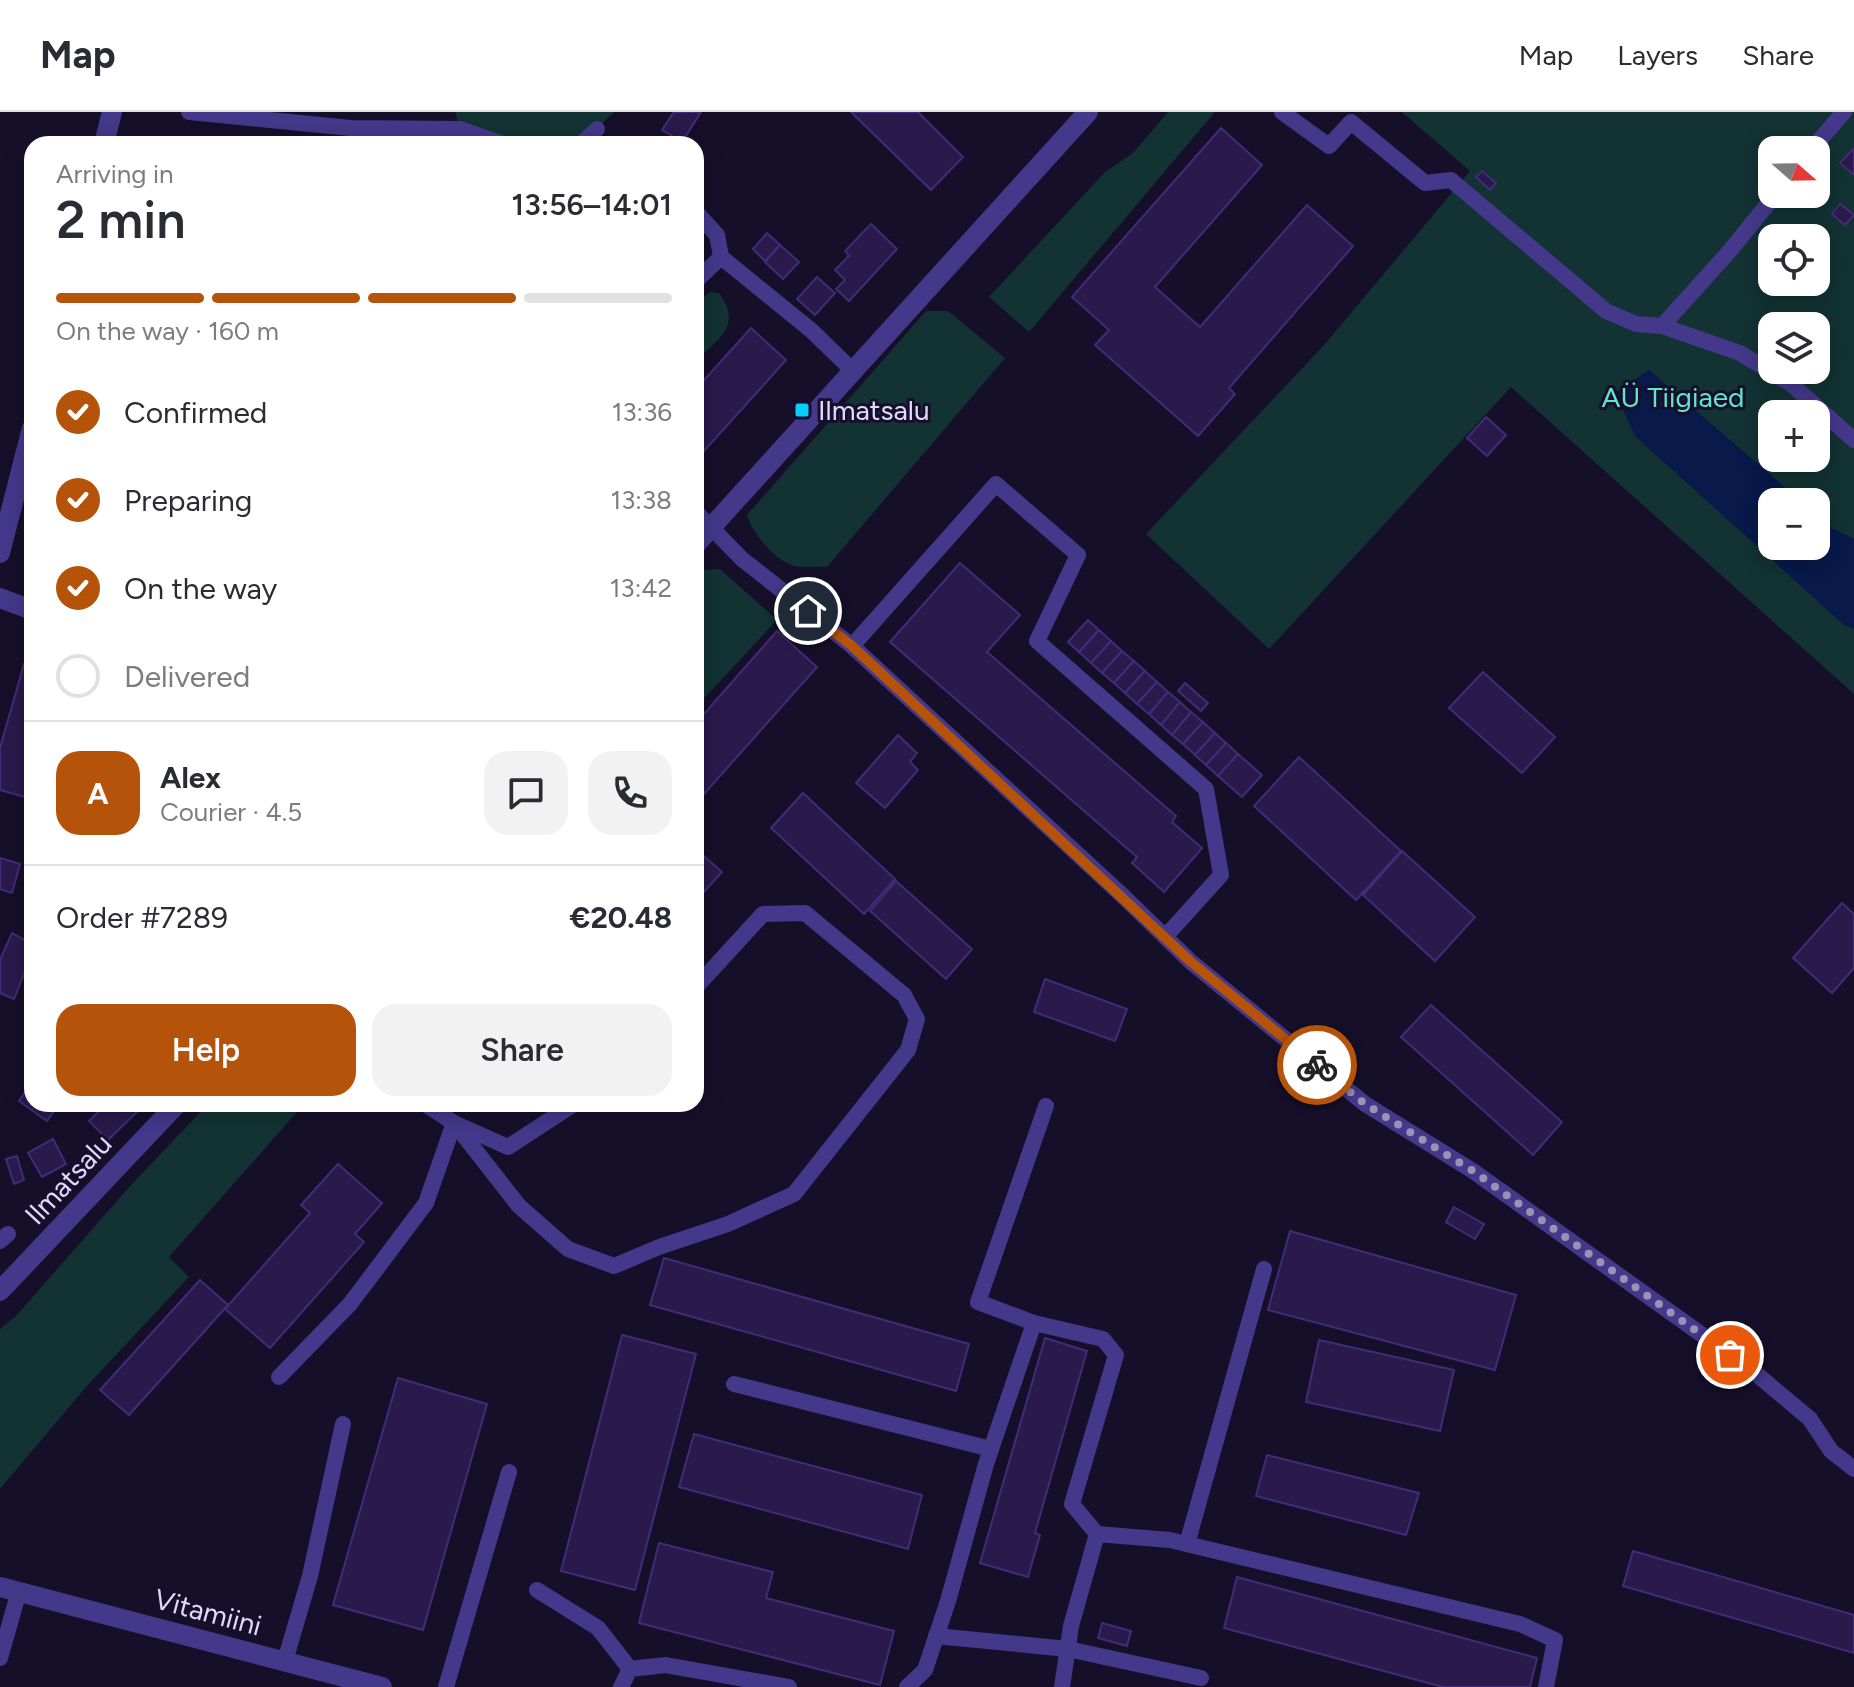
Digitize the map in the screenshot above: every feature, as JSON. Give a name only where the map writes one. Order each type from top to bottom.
[{"type":"street","points":[[106,136],[112,112]]},
{"type":"street","points":[[704,535],[1088,112]]},
{"type":"street","points":[[0,553],[24,459]]},
{"type":"street","points":[[0,598],[24,607]]},
{"type":"street","name":"Ilmatsalu","points":[[0,1291],[169,1112]]},
{"type":"street","name":"Vitamiini","points":[[0,1580],[9,1589],[285,1661],[327,1680],[382,1687]]},
{"type":"lane","points":[[189,112],[351,128],[460,129],[480,136]]},
{"type":"lane","points":[[1282,112],[1329,146],[1351,122],[1425,183],[1451,180],[1606,311],[1636,324],[1662,326],[1740,353],[1791,384],[1854,440]]},
{"type":"lane","points":[[1823,136],[1844,112]]},
{"type":"lane","points":[[590,136],[597,129]]},
{"type":"lane","points":[[1662,326],[1765,208]]},
{"type":"lane","points":[[704,221],[717,235],[721,257],[812,331],[853,371]]},
{"type":"lane","points":[[704,273],[721,257]]},
{"type":"lane","points":[[852,646],[996,484],[1078,555],[1037,641],[1206,789],[1221,875],[1165,937]]},
{"type":"lane","points":[[704,520],[742,559],[852,646],[1191,962],[1365,1104],[1473,1171],[1754,1372],[1810,1419],[1831,1451],[1854,1469]]},
{"type":"lane","points":[[454,1123],[519,1206],[568,1249],[614,1266],[728,1224],[794,1194],[908,1050],[917,1019],[904,995],[805,913],[763,914],[704,978]]},
{"type":"lane","points":[[1046,1106],[978,1302],[1034,1323],[1103,1339],[1116,1355],[1072,1504],[1097,1534],[1187,1544],[1520,1624],[1555,1640],[1546,1687]]},
{"type":"lane","points":[[437,1112],[454,1123],[508,1147],[562,1112]]},
{"type":"lane","points":[[279,1377],[350,1304],[426,1203],[454,1123]]},
{"type":"lane","points":[[1187,1544],[1264,1269]]},
{"type":"lane","points":[[907,1687],[925,1670],[991,1449],[1034,1323]]},
{"type":"lane","points":[[734,1384],[991,1449]]},
{"type":"lane","points":[[285,1661],[310,1576],[343,1424]]},
{"type":"lane","points":[[446,1687],[509,1472]]},
{"type":"lane","points":[[1062,1687],[1071,1626],[1097,1534]]},
{"type":"lane","points":[[0,1658],[9,1589]]},
{"type":"lane","points":[[537,1590],[598,1628],[630,1669]]},
{"type":"lane","points":[[936,1636],[1068,1649],[1201,1678]]},
{"type":"lane","points":[[630,1669],[666,1665],[789,1687]]},
{"type":"lane","points":[[621,1687],[630,1669]]},
{"type":"green space","points":[[455,112],[614,112],[589,136],[480,136],[460,129]]},
{"type":"green space","points":[[1168,112],[1215,112],[1029,332],[989,297],[1105,172],[1134,152]]},
{"type":"green space","name":"AÜ Tiigiaed","points":[[1402,112],[1854,112],[1854,694],[1511,387],[1269,649],[1146,534],[1325,344],[1470,171]]},
{"type":"green space","points":[[710,292],[719,293],[729,315],[725,331],[704,354],[704,296]]},
{"type":"green space","points":[[926,311],[948,311],[1005,358],[827,567],[798,567],[787,563],[765,545],[747,515]]},
{"type":"green space","points":[[720,569],[777,620],[704,698],[704,570]]},
{"type":"green space","points":[[200,1112],[297,1112],[169,1257],[189,1277],[86,1387],[0,1489],[0,1329],[16,1316],[131,1185]]},
{"type":"water","points":[[1649,370],[1758,464],[1758,472],[1767,472],[1786,488],[1758,488],[1758,547],[1635,436],[1615,393]]},
{"type":"water","points":[[1830,526],[1854,539],[1854,629],[1844,625],[1772,560],[1830,560]]},
{"type":"building","points":[[674,112],[701,112],[686,136],[672,136],[662,130]]},
{"type":"building","points":[[851,112],[918,112],[963,157],[931,190]]},
{"type":"building","points":[[1221,128],[1262,165],[1155,287],[1200,327],[1307,205],[1353,246],[1229,388],[1235,394],[1198,436],[1095,345],[1109,330],[1072,297]]},
{"type":"building","points":[[1854,148],[1854,175],[1840,163]]},
{"type":"building","points":[[1482,171],[1496,183],[1490,190],[1476,177]]},
{"type":"building","points":[[1840,204],[1854,215],[1845,225],[1832,214]]},
{"type":"building","points":[[871,224],[897,249],[849,301],[836,289],[845,280],[835,270],[849,256],[845,251]]},
{"type":"building","points":[[767,233],[780,245],[765,261],[753,249]]},
{"type":"building","points":[[780,245],[799,262],[783,279],[765,262]]},
{"type":"building","points":[[817,277],[835,293],[815,315],[797,299]]},
{"type":"building","points":[[751,328],[786,360],[704,451],[704,380]]},
{"type":"building","points":[[1486,417],[1506,435],[1487,456],[1467,438]]},
{"type":"building","points":[[960,563],[1020,615],[987,652],[1176,816],[1172,822],[1202,848],[1164,892],[1132,863],[1137,857],[890,642]]},
{"type":"building","points":[[1088,620],[1099,630],[1079,652],[1068,642]]},
{"type":"building","points":[[1099,630],[1111,641],[1091,663],[1079,652]]},
{"type":"building","points":[[777,631],[817,667],[704,794],[704,714]]},
{"type":"building","points":[[1111,641],[1122,651],[1102,673],[1091,663]]},
{"type":"building","points":[[1122,651],[1134,661],[1114,683],[1102,673]]},
{"type":"building","points":[[1134,661],[1145,671],[1125,693],[1114,683]]},
{"type":"building","points":[[24,664],[24,797],[0,790],[0,748]]},
{"type":"building","points":[[1145,671],[1157,682],[1137,704],[1125,693]]},
{"type":"building","points":[[1483,672],[1555,737],[1522,773],[1449,708]]},
{"type":"building","points":[[1157,682],[1168,692],[1149,714],[1137,704]]},
{"type":"building","points":[[1185,683],[1208,703],[1201,711],[1178,691]]},
{"type":"building","points":[[1168,692],[1180,702],[1161,725],[1149,714]]},
{"type":"building","points":[[1180,702],[1191,712],[1172,735],[1161,725]]},
{"type":"building","points":[[1191,712],[1203,722],[1183,744],[1172,735]]},
{"type":"building","points":[[1203,722],[1215,733],[1195,755],[1183,744]]},
{"type":"building","points":[[1215,733],[1226,743],[1206,765],[1195,755]]},
{"type":"building","points":[[898,735],[917,753],[910,762],[918,770],[885,808],[856,783]]},
{"type":"building","points":[[1226,743],[1238,754],[1218,776],[1206,765]]},
{"type":"building","points":[[1238,754],[1262,775],[1242,797],[1218,776]]},
{"type":"building","points":[[1299,757],[1401,851],[1356,900],[1254,806]]},
{"type":"building","points":[[803,793],[895,879],[864,914],[771,828]]},
{"type":"building","points":[[1402,851],[1475,917],[1435,961],[1363,895]]},
{"type":"building","points":[[704,856],[722,872],[704,892]]},
{"type":"building","points":[[0,858],[20,864],[12,893],[0,889]]},
{"type":"building","points":[[896,881],[972,949],[946,979],[870,911]]},
{"type":"building","points":[[1842,903],[1854,914],[1854,968],[1832,993],[1793,958]]},
{"type":"building","points":[[12,933],[24,940],[24,974],[14,999],[0,993],[0,960]]},
{"type":"building","points":[[1045,979],[1127,1009],[1115,1041],[1034,1012]]},
{"type":"building","points":[[1431,1005],[1562,1122],[1533,1155],[1401,1037]]},
{"type":"building","points":[[34,1112],[53,1112],[47,1121]]},
{"type":"building","points":[[98,1112],[137,1112],[108,1140],[89,1121]]},
{"type":"building","points":[[53,1139],[66,1164],[42,1177],[28,1153]]},
{"type":"building","points":[[17,1156],[24,1180],[14,1184],[6,1159]]},
{"type":"building","points":[[338,1164],[382,1203],[355,1234],[364,1242],[270,1348],[225,1309],[310,1213],[301,1205]]},
{"type":"building","points":[[1454,1207],[1484,1224],[1475,1239],[1446,1222]]},
{"type":"building","points":[[1290,1231],[1516,1295],[1495,1370],[1268,1310]]},
{"type":"building","points":[[664,1258],[969,1344],[956,1391],[650,1305]]},
{"type":"building","points":[[200,1280],[228,1305],[129,1415],[100,1390]]},
{"type":"building","points":[[622,1335],[696,1354],[635,1590],[561,1571]]},
{"type":"building","points":[[1045,1338],[1087,1351],[1035,1533],[1040,1535],[1028,1577],[980,1563]]},
{"type":"building","points":[[1319,1340],[1454,1370],[1440,1431],[1306,1402]]},
{"type":"building","points":[[398,1378],[487,1404],[423,1630],[333,1605]]},
{"type":"building","points":[[694,1434],[922,1495],[908,1549],[679,1487]]},
{"type":"building","points":[[1267,1455],[1419,1493],[1406,1535],[1256,1496]]},
{"type":"building","points":[[659,1543],[773,1572],[766,1598],[894,1631],[880,1685],[639,1623]]},
{"type":"building","points":[[1633,1551],[1854,1615],[1854,1653],[1623,1586]]},
{"type":"building","points":[[1237,1577],[1537,1658],[1530,1687],[1443,1687],[1224,1628]]},
{"type":"building","points":[[1102,1623],[1131,1631],[1127,1646],[1098,1638]]},
{"type":"way so far","points":[[1317,1065],[1365,1104],[1473,1171],[1730,1355]]},
{"type":"place","name":"Ilmatsalu","points":[[802,410]]},
{"type":"route","points":[[808,611],[852,646],[1191,962],[1317,1065]]}]
